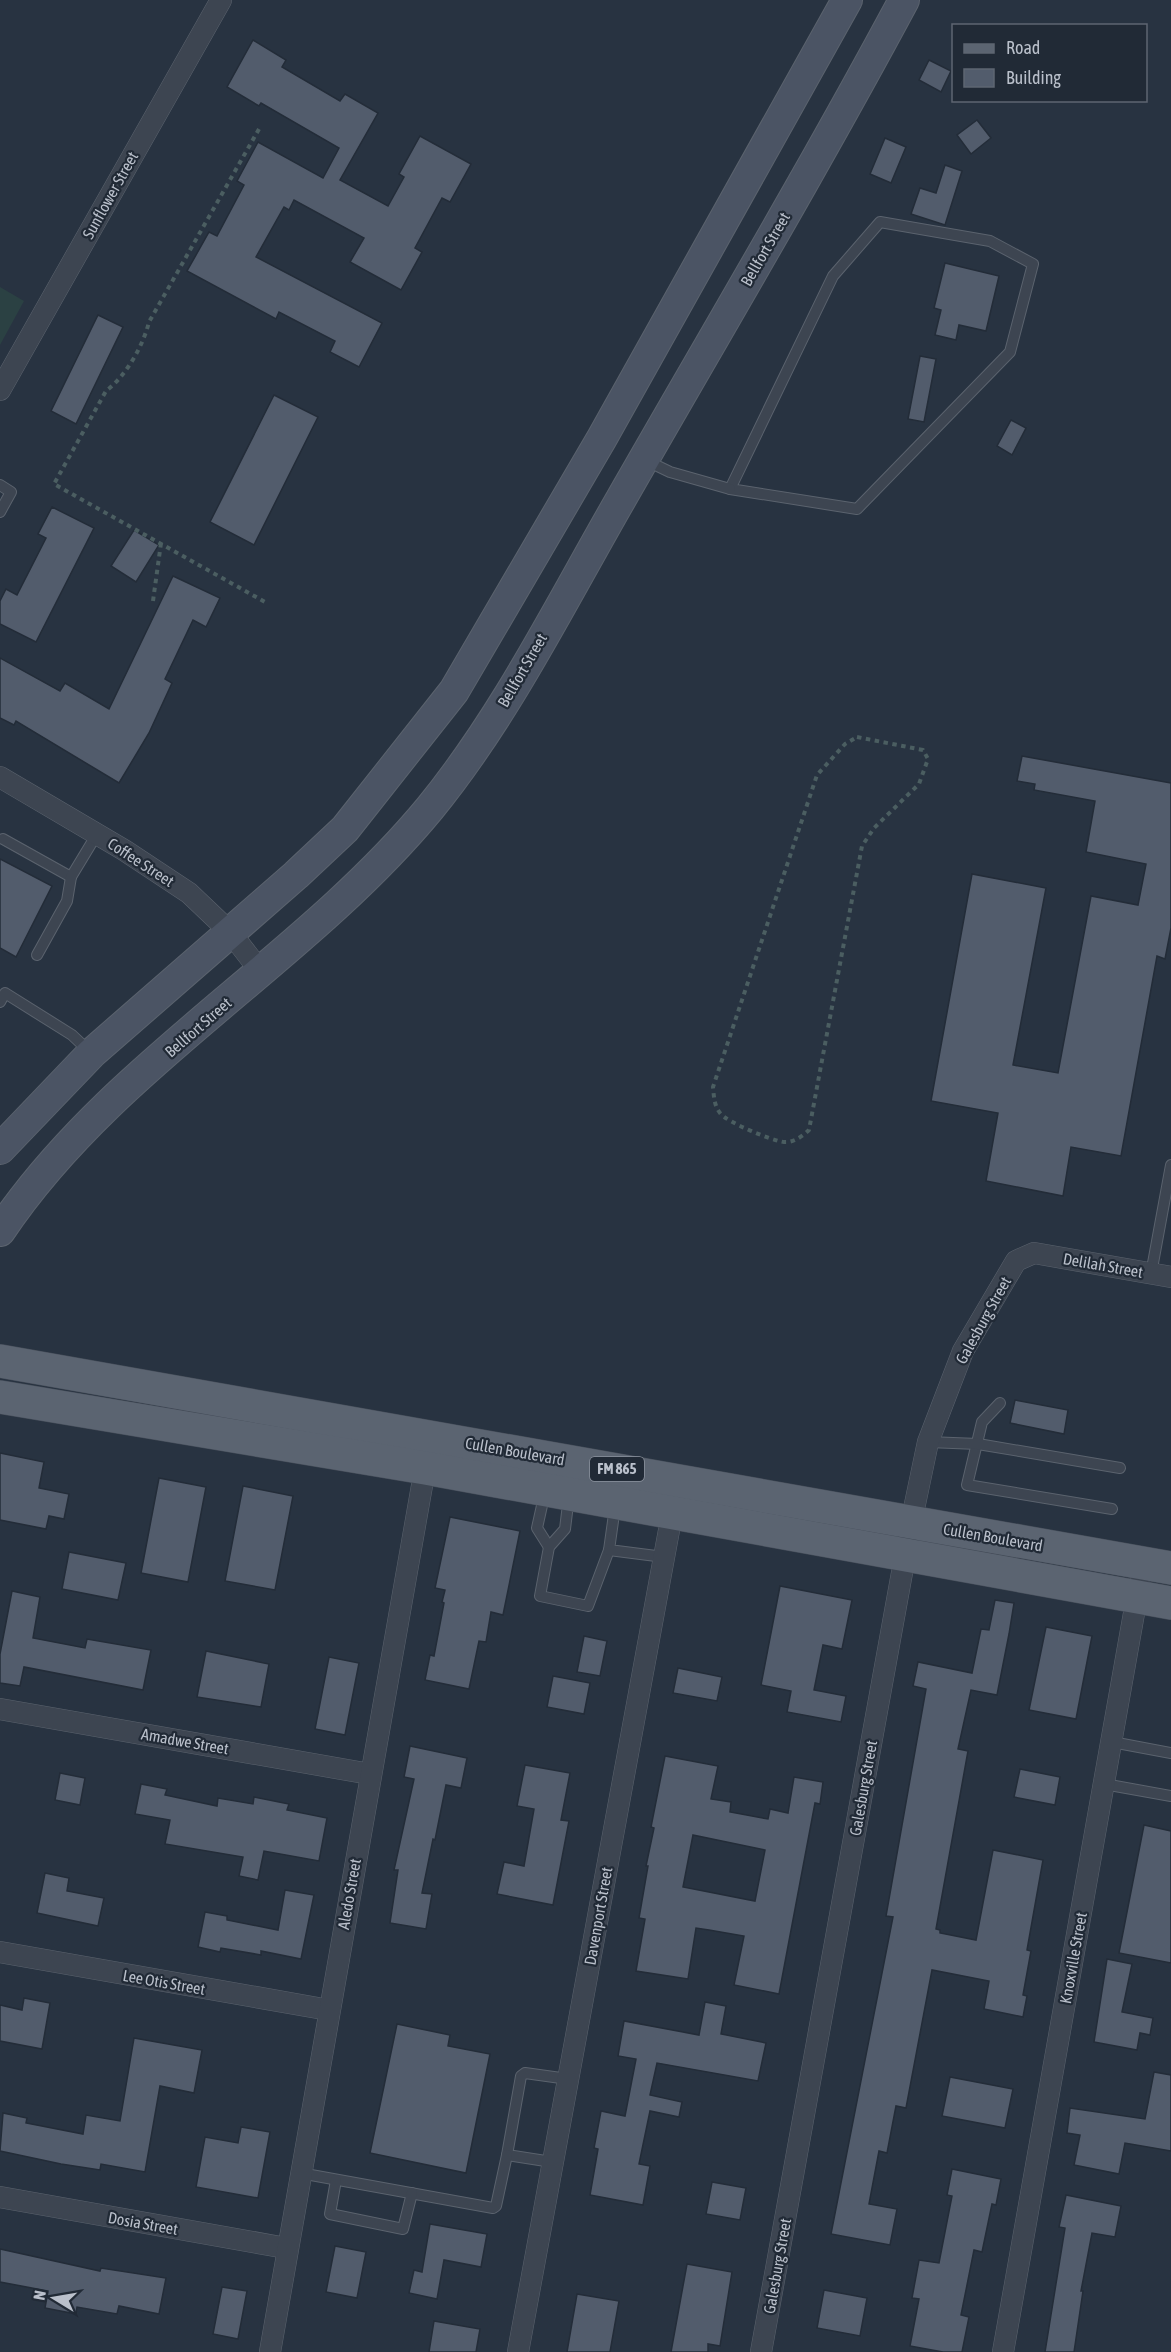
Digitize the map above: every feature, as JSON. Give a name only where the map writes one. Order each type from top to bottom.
[{"type":"main road","points":[[2,1142],[92,1053],[296,875],[345,829],[454,691],[602,438],[847,0]]},
{"type":"main road","name":"Bellfort Street","points":[[0,1231],[57,1159],[123,1092],[372,873],[431,806],[497,713],[787,210],[904,0]]},
{"type":"main road","points":[[745,185],[787,210]]},
{"type":"main road","points":[[602,438],[644,459]]},
{"type":"main road","points":[[454,691],[497,713]]},
{"type":"main road","points":[[92,1053],[123,1092]]},
{"type":"main road","name":"Cullen Boulevard","points":[[0,1361],[1157,1566]]},
{"type":"main road","name":"Cullen Boulevard","points":[[0,1397],[425,1468],[1171,1603]]},
{"type":"street","name":"Sunflower Street","points":[[0,390],[221,0]]},
{"type":"street","name":"Coffee Street","points":[[0,777],[97,834],[189,893],[230,932],[261,972]]},
{"type":"street","name":"Delilah Street","points":[[1035,1253],[1161,1275]]},
{"type":"street","name":"Galesburg Street","points":[[762,2352],[905,1555],[928,1442],[963,1351],[1016,1262],[1035,1253]]},
{"type":"street","name":"Aledo Street","points":[[270,2352],[286,2248],[431,1436]]},
{"type":"street","name":"Davenport Street","points":[[518,2352],[678,1481]]},
{"type":"street","name":"Knoxville Street","points":[[1003,2352],[1137,1597],[1157,1566]]},
{"type":"street","name":"Amadwe Street","points":[[0,1709],[370,1774]]},
{"type":"street","name":"Lee Otis Street","points":[[0,1952],[329,2010]]},
{"type":"street","name":"Dosia Street","points":[[0,2197],[286,2248]]},
{"type":"lane","points":[[644,459],[670,472],[730,489],[857,509],[1010,352],[1033,264],[990,241],[880,222],[833,276],[730,489]]},
{"type":"lane","points":[[0,485],[11,492],[0,512]]},
{"type":"lane","points":[[37,955],[67,901],[72,877],[97,834]]},
{"type":"lane","points":[[3,839],[72,877]]},
{"type":"lane","points":[[3,998],[72,1035],[92,1053]]},
{"type":"lane","points":[[1161,1275],[1171,1165]]},
{"type":"lane","points":[[1000,1403],[982,1422],[967,1485],[1112,1509]]},
{"type":"lane","points":[[928,1442],[978,1444],[1120,1468]]},
{"type":"lane","points":[[549,1547],[537,1528],[557,1492]]},
{"type":"lane","points":[[557,1492],[565,1529],[549,1547],[540,1596],[588,1606],[609,1550],[615,1502]]},
{"type":"lane","points":[[609,1550],[664,1557]]},
{"type":"lane","points":[[1112,1742],[1171,1753]]},
{"type":"lane","points":[[1104,1784],[1171,1796]]},
{"type":"lane","points":[[300,2173],[493,2208],[496,2206],[507,2155],[521,2076],[525,2073],[568,2079]]},
{"type":"lane","points":[[507,2155],[552,2162]]},
{"type":"lane","points":[[336,2180],[330,2214],[403,2229],[412,2193]]},
{"type":"path","points":[[259,129],[149,322],[146,332],[119,381],[106,391],[54,484],[265,602]]},
{"type":"path","points":[[153,601],[161,543]]},
{"type":"path","points":[[857,737],[923,750],[928,759],[919,784],[874,828],[862,846],[809,1130],[801,1138],[785,1142],[730,1122],[721,1115],[714,1103],[713,1087],[796,830],[817,775],[845,744],[857,737]]},
{"type":"green space","points":[[0,287],[24,301],[0,345]]},
{"type":"building","points":[[253,40],[286,60],[282,67],[340,101],[345,94],[378,113],[340,180],[388,206],[404,177],[399,174],[420,136],[471,164],[450,202],[442,198],[415,248],[422,252],[401,290],[350,262],[364,238],[294,200],[289,210],[284,207],[256,257],[382,323],[359,367],[330,352],[335,341],[279,312],[276,319],[187,271],[209,232],[217,236],[244,185],[237,181],[258,142],[323,178],[339,148],[261,103],[259,106],[227,87]]},
{"type":"building","points":[[929,60],[951,71],[941,92],[919,80]]},
{"type":"building","points":[[977,120],[991,138],[971,154],[957,135]]},
{"type":"building","points":[[885,138],[906,147],[891,183],[870,174]]},
{"type":"building","points":[[945,165],[962,171],[945,225],[911,214],[920,188],[936,193]]},
{"type":"building","points":[[945,263],[999,276],[986,331],[959,325],[956,340],[935,335],[941,310],[934,308]]},
{"type":"building","points":[[98,315],[123,327],[76,424],[51,411]]},
{"type":"building","points":[[920,356],[936,359],[924,422],[908,419]]},
{"type":"building","points":[[274,395],[318,417],[254,545],[210,522]]},
{"type":"building","points":[[1011,420],[1026,428],[1012,455],[997,446]]},
{"type":"building","points":[[52,507],[94,528],[36,642],[0,624],[0,601],[6,589],[17,595],[46,538],[38,534]]},
{"type":"building","points":[[134,530],[159,545],[136,582],[111,566]]},
{"type":"building","points":[[173,576],[220,598],[206,627],[193,620],[165,679],[172,683],[149,733],[119,783],[16,721],[14,725],[0,718],[0,658],[60,691],[65,683],[109,709]]},
{"type":"building","points":[[1022,756],[1171,783],[1171,928],[1165,959],[1157,956],[1121,1156],[1071,1147],[1063,1196],[986,1181],[998,1113],[931,1101],[972,874],[1046,888],[1013,1065],[1058,1073],[1091,896],[1138,905],[1146,864],[1086,852],[1095,801],[1034,790],[1035,784],[1017,781]]},
{"type":"building","points":[[0,859],[52,886],[16,957],[0,948]]},
{"type":"building","points":[[1015,1400],[1068,1410],[1064,1434],[1010,1423]]},
{"type":"building","points":[[0,1453],[44,1462],[39,1488],[69,1494],[64,1519],[49,1516],[46,1529],[0,1520]]},
{"type":"building","points":[[159,1478],[206,1487],[188,1582],[141,1573]]},
{"type":"building","points":[[243,1486],[293,1496],[275,1590],[225,1581]]},
{"type":"building","points":[[450,1517],[520,1531],[503,1615],[491,1612],[486,1642],[479,1641],[469,1689],[425,1680],[430,1655],[434,1656],[444,1603],[442,1602],[445,1590],[435,1588]]},
{"type":"building","points":[[69,1552],[126,1563],[118,1600],[62,1589]]},
{"type":"building","points":[[780,1586],[852,1600],[842,1649],[823,1645],[814,1690],[846,1696],[841,1722],[787,1712],[791,1691],[761,1685]]},
{"type":"building","points":[[12,1591],[40,1597],[33,1638],[85,1648],[87,1639],[151,1650],[143,1690],[24,1667],[20,1686],[0,1683],[0,1654]]},
{"type":"building","points":[[995,1600],[1014,1603],[1009,1634],[997,1695],[971,1690],[958,1749],[968,1751],[936,1929],[940,1930],[940,1933],[976,1940],[993,1850],[1043,1860],[1027,1950],[1031,1951],[1023,1995],[1027,1996],[1023,2017],[984,2009],[989,1981],[932,1970],[906,2108],[896,2106],[887,2153],[879,2151],[869,2204],[897,2209],[890,2245],[831,2234],[893,1917],[886,1916],[926,1689],[913,1686],[918,1662],[972,1673],[981,1629],[989,1630]]},
{"type":"building","points":[[1046,1627],[1092,1636],[1076,1719],[1029,1710]]},
{"type":"building","points":[[584,1636],[607,1641],[600,1676],[577,1672]]},
{"type":"building","points":[[206,1651],[269,1664],[261,1707],[197,1697]]},
{"type":"building","points":[[329,1657],[359,1663],[345,1735],[315,1729]]},
{"type":"building","points":[[678,1668],[722,1677],[717,1701],[673,1693]]},
{"type":"building","points":[[553,1676],[590,1683],[584,1714],[547,1707]]},
{"type":"building","points":[[410,1746],[467,1758],[461,1788],[446,1785],[435,1840],[433,1839],[422,1893],[432,1894],[426,1929],[390,1923],[398,1870],[394,1870],[414,1779],[404,1777]]},
{"type":"building","points":[[665,1756],[718,1766],[711,1799],[731,1802],[730,1812],[768,1819],[770,1809],[788,1813],[794,1777],[823,1782],[820,1804],[815,1803],[779,1994],[734,1985],[744,1936],[709,1930],[696,1928],[688,1979],[636,1971],[645,1919],[639,1918],[654,1828],[651,1827]],"holes":[[[693,1835],[765,1850],[755,1901],[683,1887]]]},
{"type":"building","points":[[525,1765],[570,1773],[561,1820],[569,1821],[553,1905],[497,1894],[504,1862],[524,1866],[534,1809],[517,1806]]},
{"type":"building","points":[[1020,1769],[1060,1777],[1055,1805],[1014,1797]]},
{"type":"building","points":[[60,1773],[85,1778],[80,1805],[55,1800]]},
{"type":"building","points":[[141,1784],[167,1789],[165,1795],[217,1806],[218,1798],[253,1804],[254,1797],[289,1804],[287,1810],[327,1818],[319,1861],[264,1851],[258,1880],[239,1876],[243,1857],[165,1844],[170,1820],[135,1814]]},
{"type":"building","points":[[1144,1825],[1171,1831],[1171,1963],[1119,1953]]},
{"type":"building","points":[[45,1873],[69,1878],[67,1891],[104,1898],[98,1926],[37,1913]]},
{"type":"building","points":[[285,1890],[314,1895],[301,1959],[261,1951],[261,1955],[221,1948],[220,1952],[198,1947],[205,1912],[227,1916],[227,1920],[278,1930]]},
{"type":"building","points":[[1107,1959],[1132,1964],[1122,2012],[1153,2018],[1150,2035],[1140,2033],[1137,2050],[1094,2042]]},
{"type":"building","points":[[24,1998],[50,2003],[42,2049],[0,2041],[0,2005],[22,2010]]},
{"type":"building","points":[[705,2002],[726,2006],[721,2034],[766,2043],[758,2081],[657,2063],[650,2095],[682,2102],[679,2117],[650,2111],[639,2164],[650,2166],[643,2205],[590,2195],[598,2149],[594,2148],[601,2111],[625,2116],[636,2059],[618,2056],[624,2021],[699,2035]]},
{"type":"building","points":[[397,2024],[450,2035],[448,2046],[490,2054],[466,2173],[370,2153]]},
{"type":"building","points":[[134,2038],[202,2050],[194,2093],[160,2086],[145,2172],[101,2164],[100,2170],[0,2151],[3,2113],[27,2118],[26,2123],[83,2134],[86,2115],[120,2121]]},
{"type":"building","points":[[1154,2072],[1171,2075],[1171,2151],[1125,2143],[1119,2174],[1074,2165],[1080,2135],[1067,2133],[1070,2108],[1145,2119]]},
{"type":"building","points":[[950,2077],[1013,2089],[1005,2128],[942,2116]]},
{"type":"building","points":[[241,2127],[270,2132],[258,2198],[196,2187],[205,2137],[238,2143]]},
{"type":"building","points":[[952,2169],[1001,2179],[996,2205],[992,2204],[982,2252],[974,2250],[961,2315],[969,2317],[962,2352],[943,2352],[910,2346],[919,2299],[912,2298],[919,2260],[939,2263],[952,2196],[947,2195]]},
{"type":"building","points":[[712,2182],[746,2188],[740,2220],[706,2214]]},
{"type":"building","points":[[1066,2195],[1121,2206],[1115,2237],[1092,2233],[1081,2291],[1083,2291],[1074,2352],[1045,2352],[1065,2228],[1059,2227]]},
{"type":"building","points":[[430,2224],[487,2234],[481,2267],[444,2260],[437,2299],[409,2293],[414,2270],[422,2272]]},
{"type":"building","points":[[335,2246],[366,2252],[357,2298],[326,2292]]},
{"type":"building","points":[[0,2249],[100,2271],[101,2268],[166,2278],[159,2314],[119,2306],[117,2314],[77,2307],[76,2314],[45,2308],[48,2291],[0,2282]]},
{"type":"building","points":[[687,2264],[732,2272],[720,2346],[708,2344],[708,2352],[671,2352]]},
{"type":"building","points":[[222,2287],[247,2291],[238,2339],[213,2334]]},
{"type":"building","points":[[824,2290],[867,2298],[860,2336],[817,2328]]},
{"type":"building","points":[[577,2294],[619,2301],[610,2352],[567,2352]]},
{"type":"building","points":[[434,2321],[480,2329],[476,2352],[429,2352]]}]
